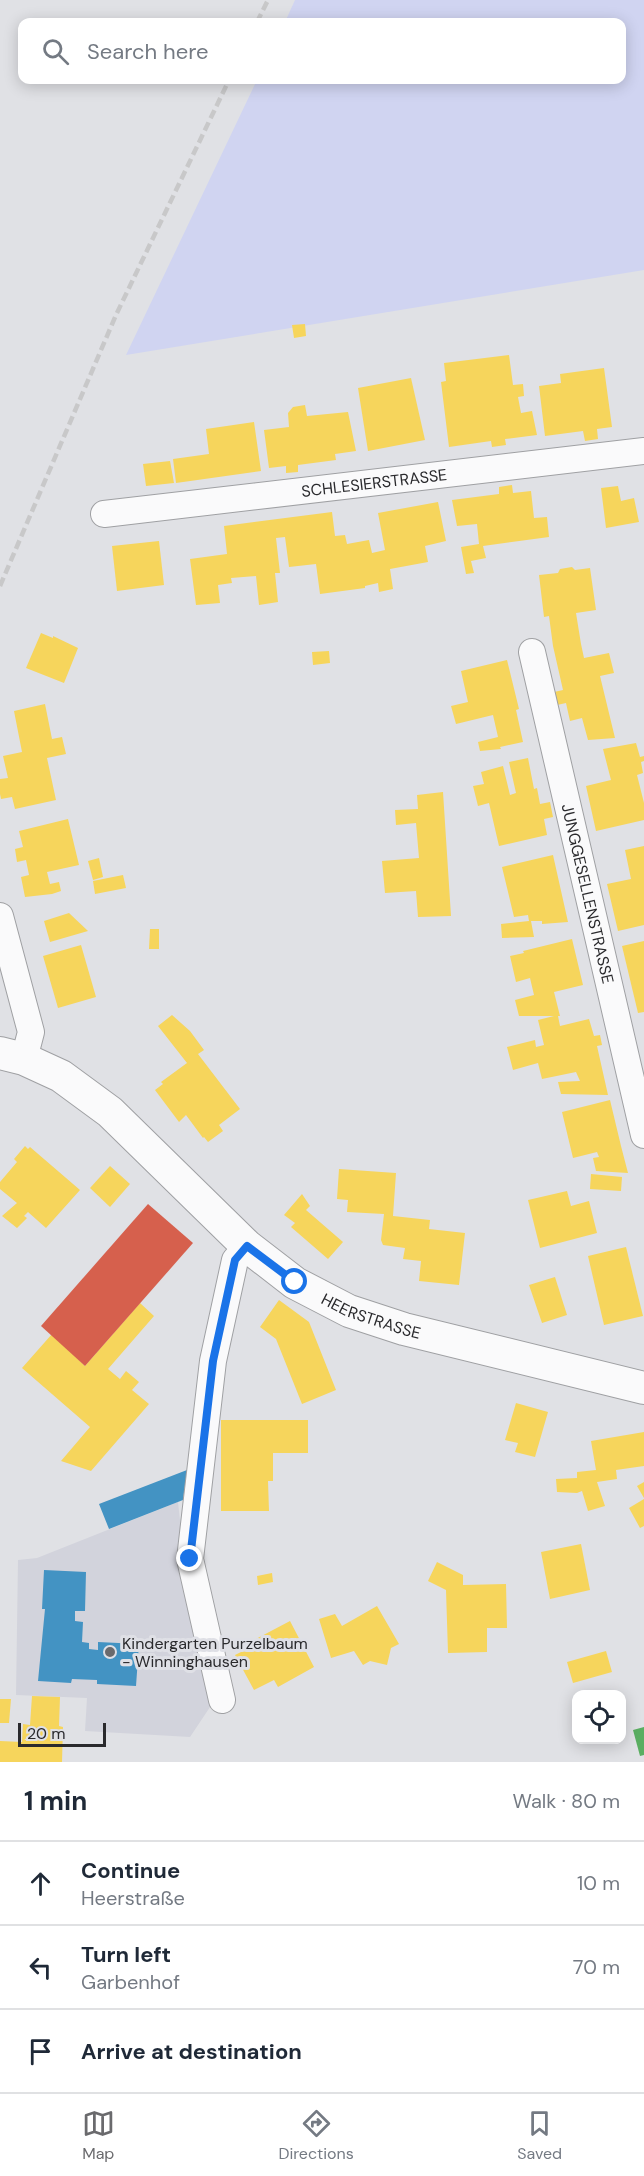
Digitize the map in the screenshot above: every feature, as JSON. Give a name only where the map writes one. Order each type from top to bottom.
[{"type":"street","name":"SCHLESIERSTRASSE","points":[[104,514],[644,451]]},
{"type":"street","name":"JUNGGESELLENSTRASSE","points":[[532,652],[644,1135]]},
{"type":"street","points":[[0,916],[31,1032],[12,1056]]},
{"type":"street","name":"HEERSTRASSE","points":[[12,1056],[61,1076],[110,1112],[247,1246],[295,1282],[349,1311],[404,1329],[644,1388]]},
{"type":"street","points":[[222,1700],[190,1559],[213,1361],[235,1260],[247,1246]]},
{"type":"shaded area","points":[[295,0],[644,0],[644,270],[126,355],[255,84],[626,84],[626,18],[287,18]]},
{"type":"shaded area","name":"Kindergarten Purzelbaum - Winninghausen","points":[[178,1502],[182,1539],[177,1554],[214,1701],[190,1737],[85,1731],[87,1698],[16,1695],[18,1560],[37,1558]]},
{"type":"building: Homes","points":[[305,324],[306,336],[294,338],[292,325]]},
{"type":"building: Homes","points":[[509,355],[513,385],[523,384],[524,396],[518,397],[521,413],[532,411],[537,435],[505,439],[506,445],[492,447],[491,441],[449,447],[441,382],[446,381],[444,363]]},
{"type":"building: Homes","points":[[604,368],[612,427],[597,429],[598,439],[585,441],[583,431],[545,436],[539,386],[561,383],[560,374]]},
{"type":"building: Homes","points":[[411,378],[425,440],[368,451],[358,388]]},
{"type":"building: Homes","points":[[305,405],[307,416],[348,412],[356,451],[335,454],[336,460],[298,465],[298,472],[286,473],[286,466],[269,468],[264,430],[289,427],[288,413],[293,407]]},
{"type":"building: Homes","points":[[254,422],[261,471],[176,483],[173,459],[209,454],[206,429]]},
{"type":"building: Homes","points":[[170,461],[174,483],[146,486],[143,464]]},
{"type":"building: Homes","points":[[512,485],[513,493],[531,491],[534,518],[547,517],[549,537],[483,546],[486,558],[471,561],[474,573],[466,574],[461,547],[479,544],[477,524],[457,526],[452,500],[499,494],[499,487]]},
{"type":"building: Homes","points":[[618,486],[621,501],[634,498],[639,522],[606,528],[601,488]]},
{"type":"building: Homes","points":[[438,502],[446,541],[425,546],[428,562],[390,569],[393,589],[379,592],[378,583],[365,586],[365,588],[320,594],[316,564],[289,567],[285,537],[276,538],[280,573],[275,573],[278,602],[259,605],[256,576],[231,578],[232,583],[218,585],[220,603],[196,605],[190,559],[227,554],[224,526],[332,512],[335,536],[345,535],[347,544],[369,540],[372,553],[385,550],[378,513]]},
{"type":"building: Homes","points":[[159,541],[164,585],[117,591],[112,546]]},
{"type":"building: Homes","points":[[572,567],[575,570],[590,568],[596,610],[576,613],[584,658],[609,653],[614,673],[600,676],[615,738],[588,740],[582,718],[570,721],[566,703],[557,705],[554,692],[563,690],[549,616],[544,617],[539,575],[558,573],[560,569]]},
{"type":"building: Homes","points":[[41,633],[78,648],[64,683],[26,668]]},
{"type":"building: Homes","points":[[329,651],[330,663],[313,665],[312,652]]},
{"type":"building: Homes","points":[[507,660],[519,709],[516,710],[523,742],[500,747],[501,749],[480,751],[478,742],[498,737],[493,715],[456,724],[451,706],[468,702],[461,671]]},
{"type":"building: Homes","points":[[45,704],[52,739],[62,737],[66,754],[47,758],[56,800],[15,809],[12,797],[1,799],[0,794],[0,779],[8,778],[3,756],[22,752],[14,711]]},
{"type":"building: Homes","points":[[636,743],[640,757],[644,756],[644,761],[641,762],[643,773],[637,775],[644,803],[644,820],[596,831],[586,786],[611,780],[603,749]]},
{"type":"building: Homes","points":[[528,758],[534,789],[537,788],[540,804],[550,802],[553,817],[544,819],[547,835],[499,846],[489,803],[478,806],[473,786],[484,784],[481,772],[503,766],[510,795],[516,793],[509,762]]},
{"type":"building: Homes","points":[[443,792],[451,916],[418,917],[416,891],[385,893],[382,861],[419,858],[416,823],[396,825],[395,810],[418,809],[417,795]]},
{"type":"building: Homes","points":[[68,819],[79,865],[47,872],[50,884],[59,882],[61,891],[25,897],[21,877],[29,875],[26,860],[17,862],[15,849],[23,847],[19,831]]},
{"type":"building: Homes","points":[[644,846],[644,925],[618,931],[607,884],[631,879],[625,850]]},
{"type":"building: Homes","points":[[553,855],[568,922],[542,924],[542,921],[531,921],[534,937],[502,938],[501,924],[529,921],[528,915],[514,917],[502,867]]},
{"type":"building: Homes","points":[[99,858],[103,877],[93,880],[88,861]]},
{"type":"building: Homes","points":[[123,875],[126,888],[95,894],[93,881]]},
{"type":"building: Homes","points":[[69,913],[88,931],[50,942],[44,921]]},
{"type":"building: Homes","points":[[150,929],[159,929],[159,949],[149,949]]},
{"type":"building: Homes","points":[[572,939],[583,985],[554,992],[560,1026],[589,1019],[594,1036],[600,1035],[602,1045],[597,1046],[608,1095],[561,1094],[558,1082],[580,1081],[576,1072],[542,1079],[538,1063],[513,1070],[507,1047],[535,1040],[536,1047],[544,1045],[538,1020],[554,1016],[519,1016],[515,1000],[534,995],[530,978],[516,982],[510,956]]},
{"type":"building: Homes","points":[[644,941],[644,1012],[638,1013],[622,946]]},
{"type":"building: Homes","points":[[81,945],[96,997],[58,1008],[43,956]]},
{"type":"building: Homes","points":[[172,1015],[190,1031],[204,1050],[198,1054],[240,1109],[219,1125],[223,1131],[208,1142],[186,1115],[179,1122],[155,1090],[163,1084],[161,1082],[187,1063],[158,1026]]},
{"type":"building: Homes","points":[[610,1100],[628,1173],[596,1171],[593,1158],[599,1157],[597,1152],[573,1158],[562,1112]]},
{"type":"building: Homes","points":[[25,1146],[28,1149],[30,1147],[80,1190],[46,1228],[28,1212],[24,1216],[27,1218],[17,1228],[2,1216],[17,1203],[0,1189],[0,1182],[17,1162],[14,1159]]},
{"type":"building: Homes","points":[[110,1166],[130,1184],[110,1207],[90,1188]]},
{"type":"building: Homes","points":[[339,1169],[396,1173],[393,1216],[430,1220],[429,1229],[465,1233],[459,1285],[419,1281],[421,1261],[403,1259],[405,1248],[383,1245],[381,1240],[384,1214],[347,1212],[348,1200],[337,1199]]},
{"type":"building: Homes","points":[[591,1174],[622,1177],[621,1191],[590,1189]]},
{"type":"building: Homes","points":[[567,1191],[571,1206],[589,1201],[597,1233],[540,1248],[528,1200]]},
{"type":"building: Homes","points":[[302,1194],[310,1206],[306,1210],[343,1242],[328,1259],[291,1227],[295,1223],[284,1215]]},
{"type":"building: Homes","points":[[626,1247],[643,1316],[604,1325],[588,1256]]},
{"type":"building: Homes","points":[[555,1277],[567,1315],[542,1323],[529,1285]]},
{"type":"building: Homes","points":[[279,1300],[309,1322],[336,1390],[302,1404],[276,1339],[260,1327]]},
{"type":"building: Homes","points":[[140,1303],[154,1316],[108,1369],[120,1379],[126,1371],[139,1382],[132,1390],[149,1404],[91,1471],[61,1461],[90,1427],[22,1368],[52,1334],[85,1366]]},
{"type":"building: Homes","points":[[516,1403],[548,1412],[535,1457],[515,1452],[518,1443],[505,1440]]},
{"type":"building: Homes","points":[[221,1420],[308,1420],[308,1453],[273,1453],[273,1481],[268,1481],[269,1511],[221,1511]]},
{"type":"building: Homes","points":[[644,1432],[644,1466],[616,1470],[617,1479],[597,1482],[605,1506],[588,1511],[582,1491],[557,1492],[556,1479],[577,1478],[577,1472],[596,1470],[591,1441]]},
{"type":"building: Homes","points":[[644,1482],[644,1498],[637,1486]]},
{"type":"building: Homes","points":[[644,1499],[644,1526],[640,1528],[629,1508]]},
{"type":"building: Homes","points":[[581,1544],[590,1590],[550,1599],[541,1552]]},
{"type":"building: Homes","points":[[437,1562],[463,1575],[463,1585],[506,1584],[507,1628],[487,1628],[487,1652],[448,1653],[446,1590],[428,1581]]},
{"type":"building: Homes","points":[[272,1573],[273,1582],[258,1585],[257,1576]]},
{"type":"building: Homes","points":[[377,1606],[399,1644],[391,1648],[387,1665],[370,1661],[363,1665],[354,1651],[331,1658],[319,1619],[335,1614],[342,1626]]},
{"type":"building: Homes","points":[[290,1621],[314,1667],[278,1687],[274,1680],[254,1690],[235,1655],[255,1645],[252,1641]]},
{"type":"building: Homes","points":[[606,1651],[612,1672],[573,1683],[567,1662]]},
{"type":"building: Homes","points":[[32,1696],[60,1697],[59,1726],[63,1727],[62,1762],[0,1762],[0,1741],[22,1742],[23,1724],[30,1725]]},
{"type":"building: Homes","points":[[0,1699],[11,1699],[9,1723],[0,1723]]},
{"type":"building: Shops","points":[[148,1204],[193,1243],[85,1366],[41,1326]]},
{"type":"building: Schools","points":[[187,1470],[183,1500],[109,1529],[99,1504]]},
{"type":"building: Schools","points":[[44,1570],[86,1572],[85,1611],[75,1611],[75,1621],[83,1622],[82,1642],[89,1643],[89,1649],[98,1650],[98,1642],[139,1644],[136,1686],[97,1684],[97,1680],[72,1679],[71,1683],[38,1681],[45,1609],[42,1609]]},
{"type":"building: Public","points":[[644,1727],[644,1755],[640,1756],[633,1730]]},
{"type":"railway","points":[[259,18],[268,0]]},
{"type":"railway","points":[[0,586],[116,315],[227,84]]},
{"type":"place","name":"Kindergarten Purzelbaum - Winninghausen","points":[[110,1652]]},
{"type":"route","points":[[190,1559],[213,1361],[235,1260],[247,1246],[295,1282]]}]
